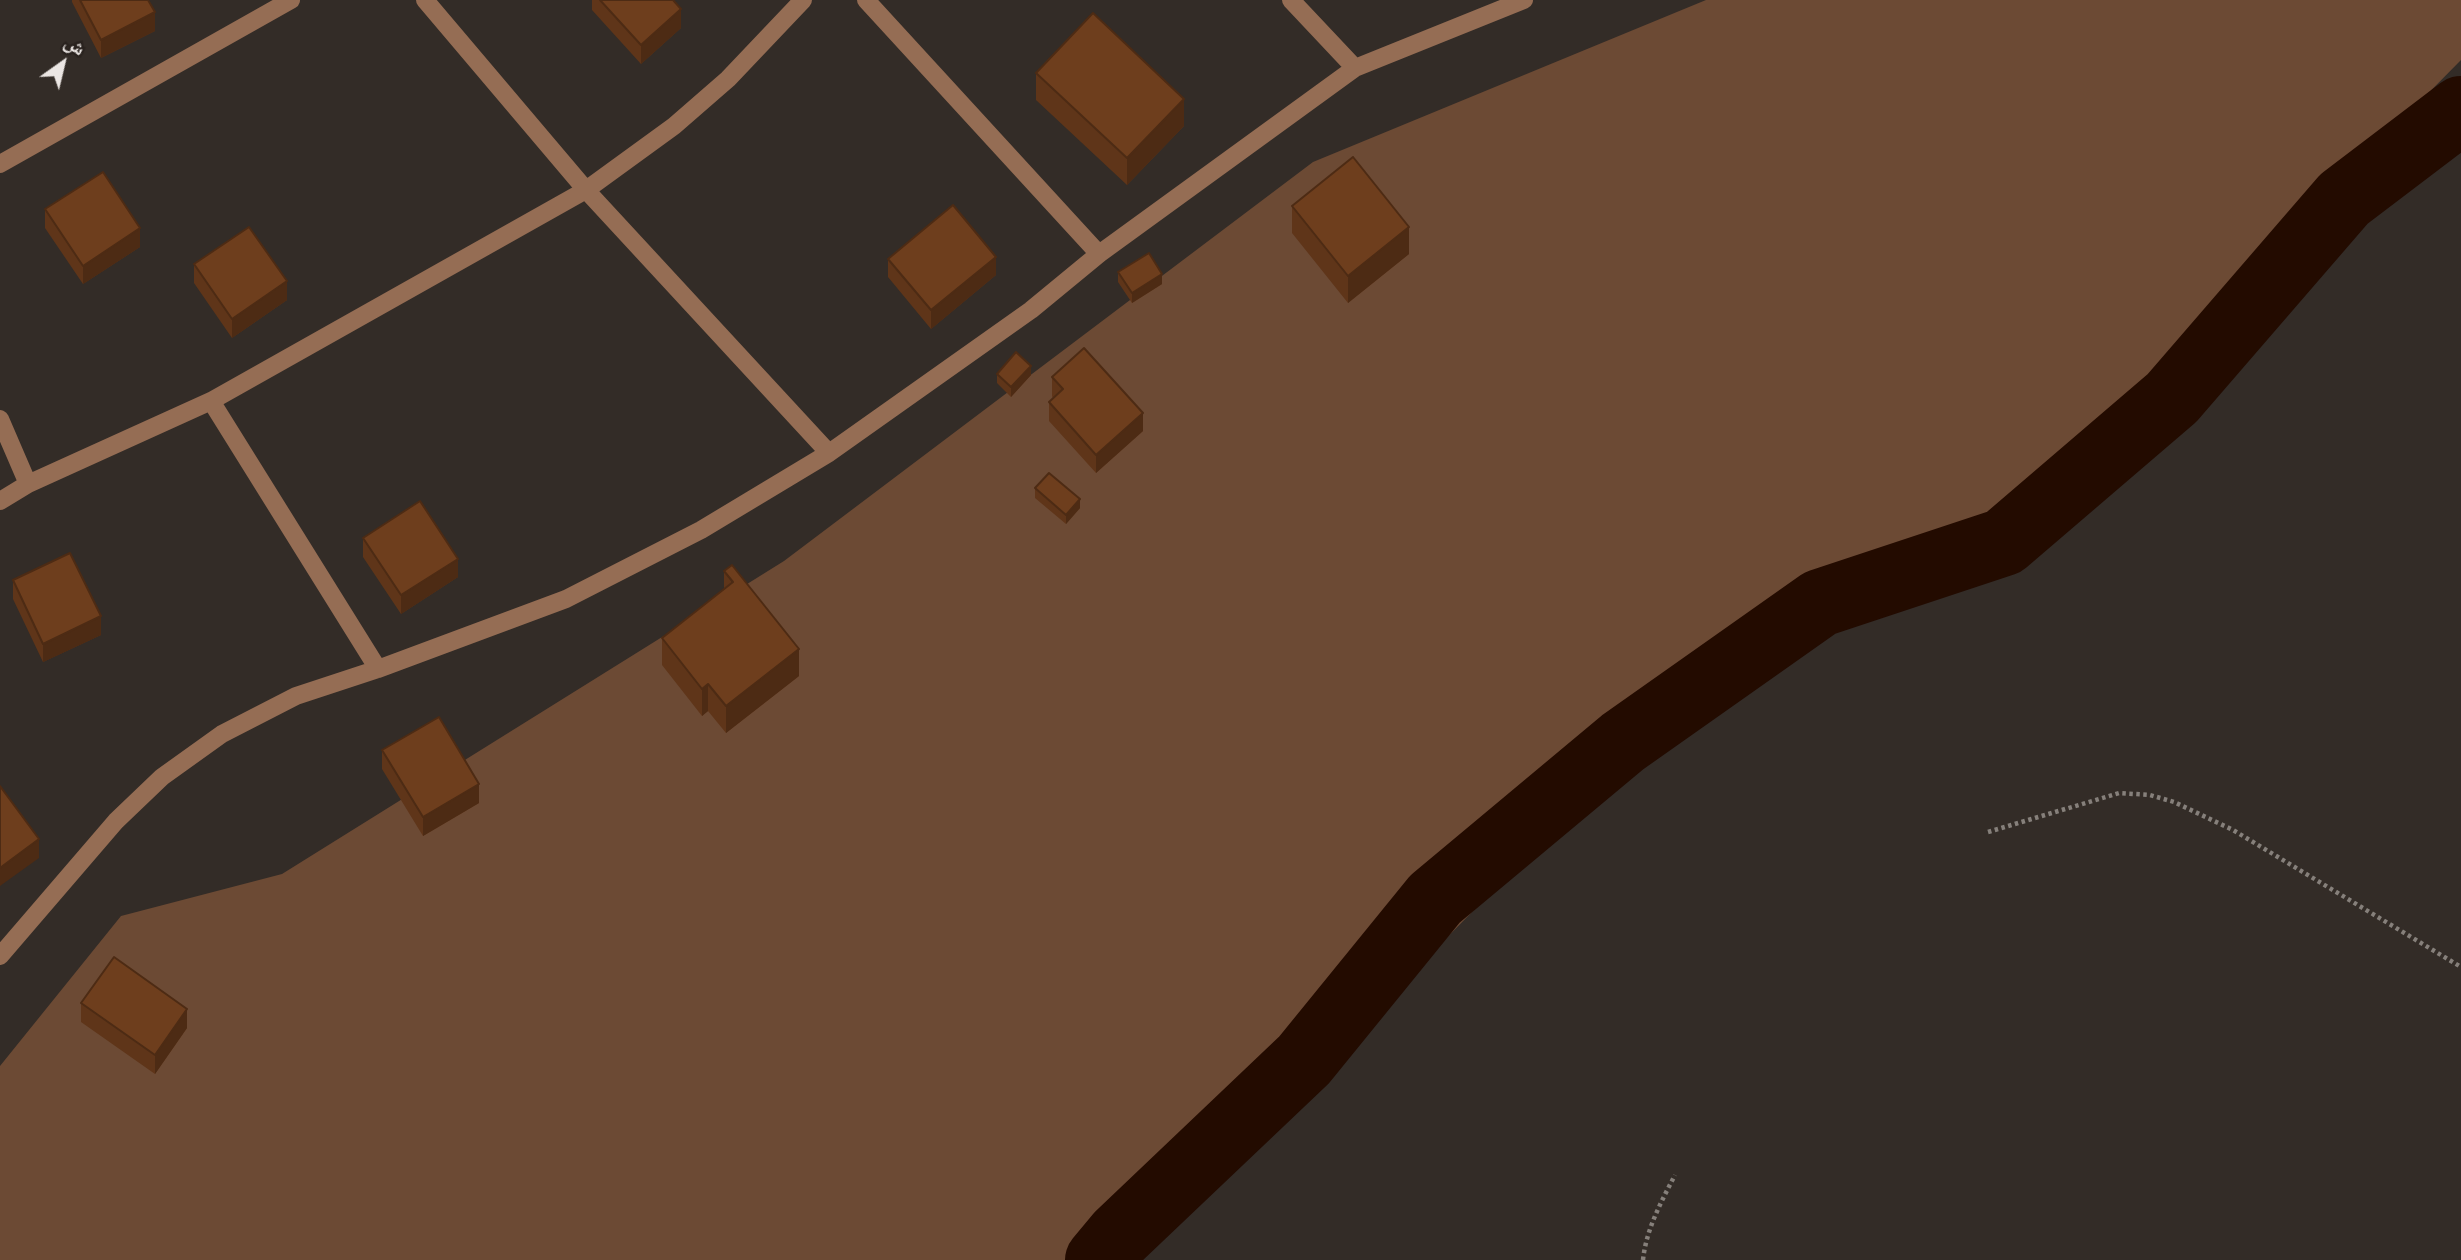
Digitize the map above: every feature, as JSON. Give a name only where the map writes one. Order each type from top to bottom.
[{"type":"street","points":[[0,164],[290,0]]},
{"type":"street","points":[[425,0],[586,190],[829,453]]},
{"type":"street","points":[[0,501],[29,484],[211,401],[586,190],[674,126],[719,87],[803,0]]},
{"type":"street","points":[[866,0],[1099,254]]},
{"type":"street","points":[[1291,0],[1355,68]]},
{"type":"street","points":[[0,956],[116,821],[162,777],[222,734],[296,696],[378,669],[566,599],[701,530],[829,453],[1031,310],[1099,254],[1355,68],[1524,0]]},
{"type":"street","points":[[211,401],[378,669]]},
{"type":"street","points":[[0,419],[29,484]]},
{"type":"path","points":[[1988,832],[2119,793],[2150,795],[2174,802],[2233,830],[2461,967]]},
{"type":"path","points":[[1643,1260],[1644,1248],[1657,1211],[1675,1175]]},
{"type":"shaded area","points":[[1706,0],[2461,0],[2461,60],[2021,506],[1568,814],[1131,1260],[0,1260],[0,1066],[121,916],[282,874],[784,561],[1313,162]]},
{"type":"building","points":[[80,0],[148,0],[155,12],[101,40]]},
{"type":"building","points":[[600,0],[673,0],[681,9],[641,45]]},
{"type":"building","points":[[1093,13],[1184,99],[1127,158],[1036,73]]},
{"type":"building","points":[[1353,157],[1409,227],[1348,276],[1292,206]]},
{"type":"building","points":[[103,172],[140,228],[83,266],[45,209]]},
{"type":"building","points":[[953,205],[996,257],[931,310],[888,259]]},
{"type":"building","points":[[249,227],[287,281],[232,319],[194,264]]},
{"type":"building","points":[[1149,253],[1162,274],[1132,293],[1118,272]]},
{"type":"building","points":[[1084,348],[1143,413],[1096,455],[1049,402],[1063,389],[1052,377]]},
{"type":"building","points":[[1016,352],[1031,366],[1011,387],[997,374]]},
{"type":"building","points":[[1049,473],[1080,499],[1066,515],[1035,488]]},
{"type":"building","points":[[420,501],[458,559],[401,595],[363,538]]},
{"type":"building","points":[[70,553],[101,616],[43,644],[13,580]]},
{"type":"building","points":[[732,565],[799,649],[726,706],[708,684],[702,689],[662,638],[733,582],[724,571]]},
{"type":"building","points":[[439,717],[479,784],[423,817],[382,750]]},
{"type":"building","points":[[0,786],[39,839],[0,868]]},
{"type":"building","points":[[114,957],[187,1009],[155,1055],[81,1003]]},
{"type":"waterway","points":[[1099,1260],[1119,1236],[1304,1060],[1435,899],[1623,742],[1820,603],[2004,542],[2172,398],[2344,199],[2461,110]]}]
